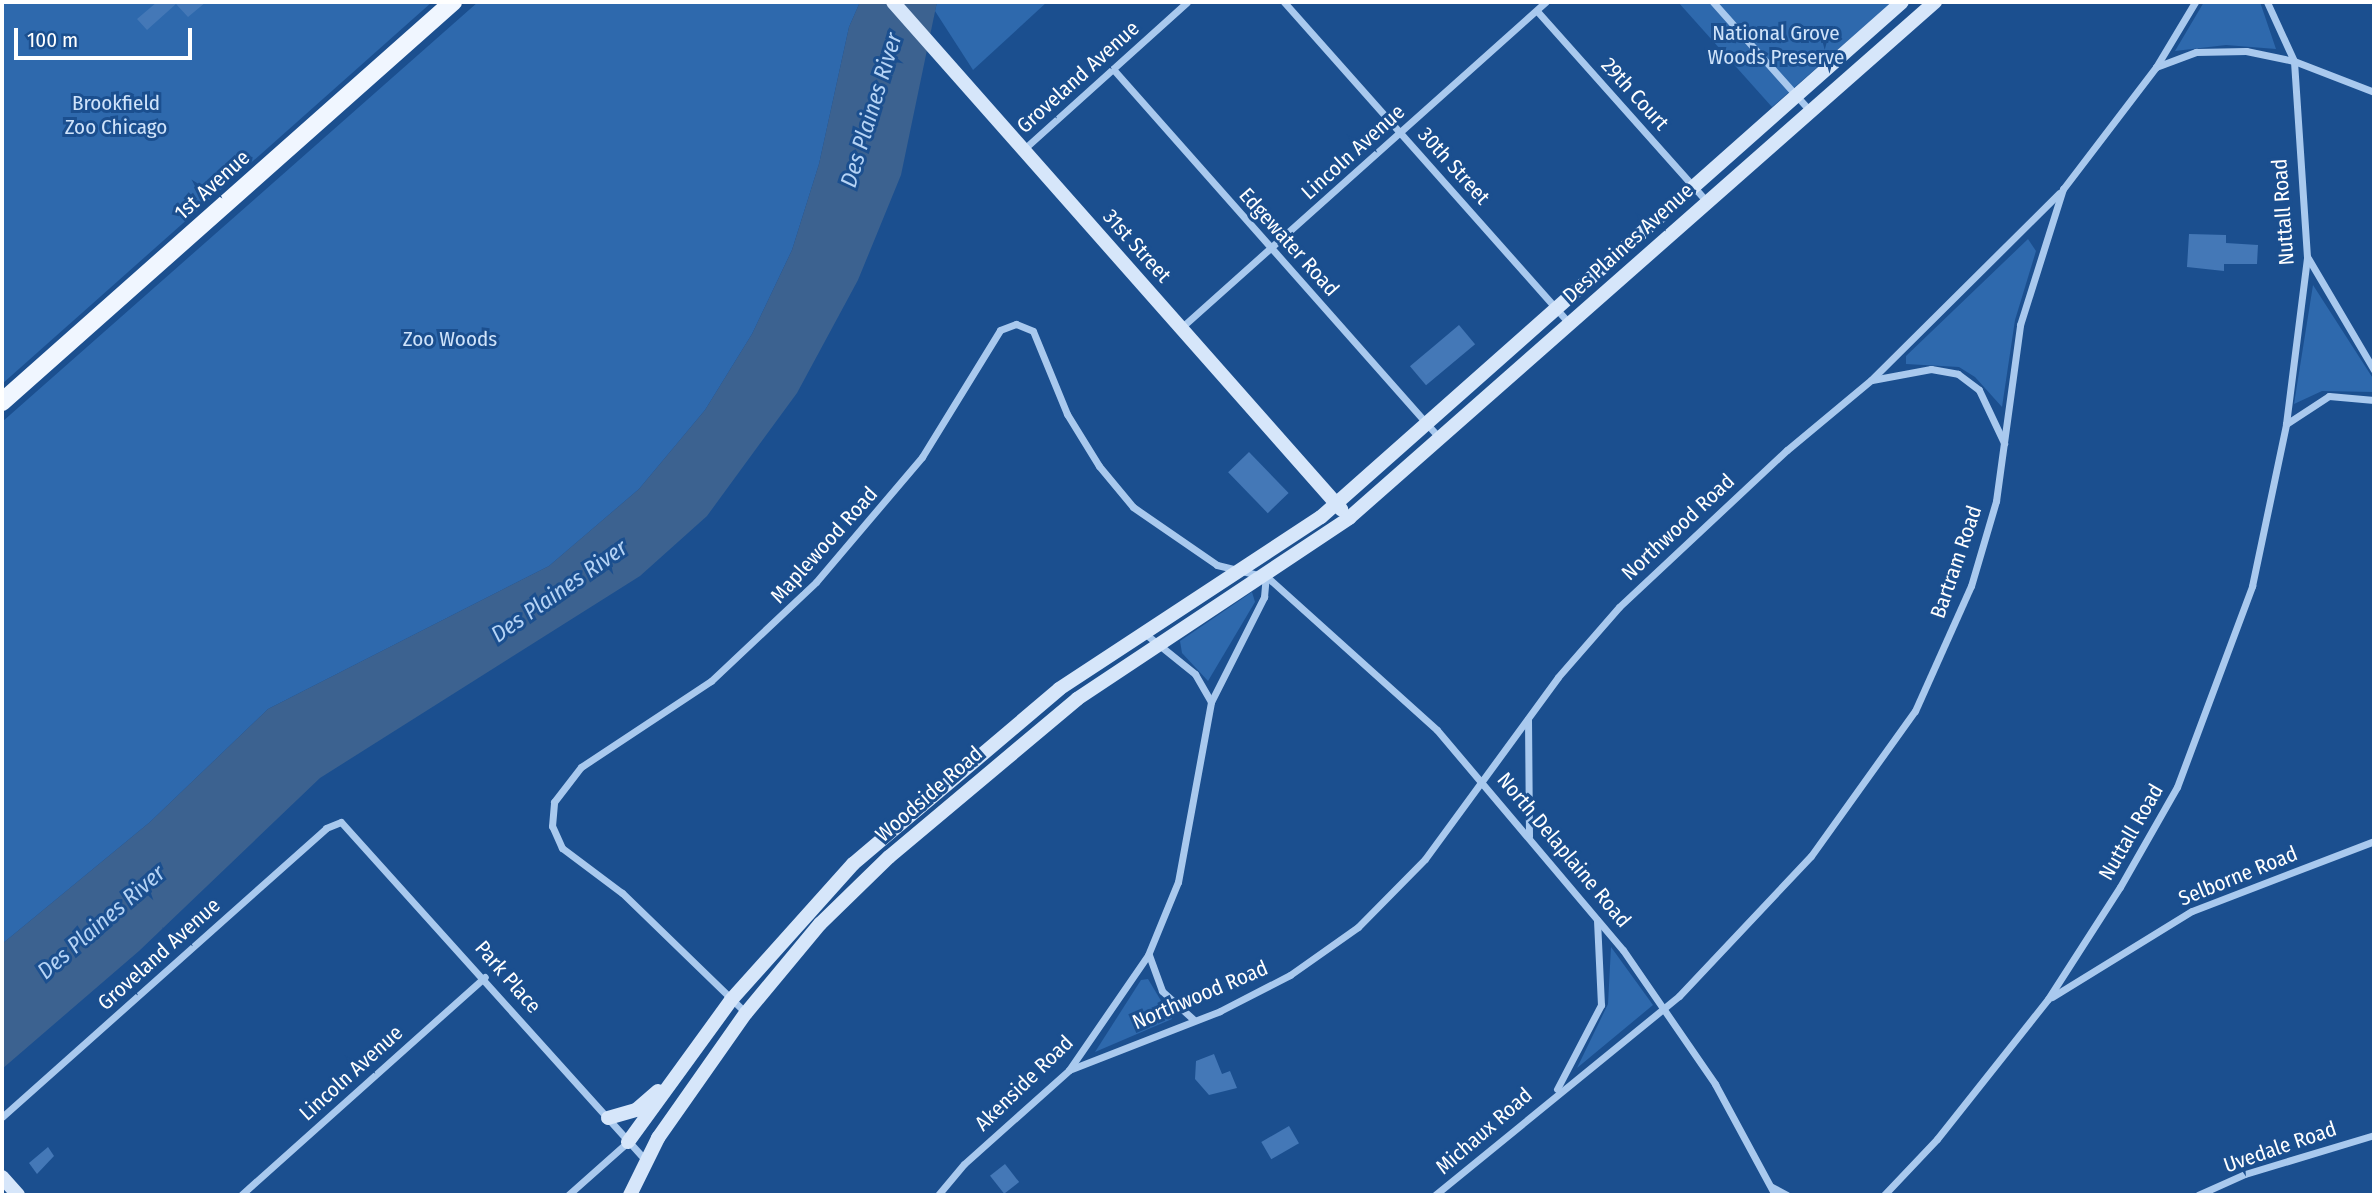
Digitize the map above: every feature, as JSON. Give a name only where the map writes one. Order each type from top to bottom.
[{"type":"main road","name":"1st Avenue","points":[[2,402],[453,2]]},
{"type":"street","name":"31st Street","points":[[892,2],[1349,518]]},
{"type":"street","name":"Groveland Avenue","points":[[1023,150],[1187,2]]},
{"type":"street","name":"30th Street","points":[[1284,2],[1569,323]]},
{"type":"street","name":"Lincoln Avenue","points":[[1182,327],[1546,2]]},
{"type":"street","points":[[1713,2],[1810,111]]},
{"type":"street","name":"Des Plaines Avenue","points":[[1337,504],[1902,2]]},
{"type":"street","name":"Des Plaines Avenue","points":[[1349,518],[1935,2]]},
{"type":"street","name":"Bartram Road","points":[[1666,1009],[1811,856],[1915,711],[1971,586],[2006,447],[2021,325],[2063,189],[2156,67],[2195,2]]},
{"type":"street","name":"Nuttall Road","points":[[1884,1195],[1937,1139],[2048,999],[2177,787],[2208,715],[2252,586],[2286,424],[2307,257],[2294,61],[2267,2]]},
{"type":"street","name":"29th Court","points":[[1536,11],[1706,201]]},
{"type":"street","points":[[2156,67],[2221,50],[2294,61],[2374,92]]},
{"type":"street","name":"Edgewater Road","points":[[1113,69],[1440,438]]},
{"type":"street","name":"Northwood Road","points":[[1069,1070],[1194,1020],[1290,975],[1358,926],[1424,859],[1558,677],[1658,568],[1871,380],[2063,189]]},
{"type":"street","points":[[2307,257],[2374,370]]},
{"type":"street","name":"Maplewood Road","points":[[746,1013],[622,893],[562,848],[552,826],[554,802],[581,767],[710,681],[816,582],[915,467],[1000,330],[1016,324],[1033,331],[1072,423],[1133,507],[1235,572],[1266,576]]},
{"type":"street","points":[[1871,380],[1931,369],[1958,374],[1986,400],[2006,447]]},
{"type":"street","points":[[2286,424],[2329,396],[2374,400]]},
{"type":"street","name":"Woodside Road","points":[[628,1142],[731,1000],[853,864],[1004,732],[1142,632],[1337,504]]},
{"type":"street","name":"Woodside Road","points":[[630,1195],[645,1160],[746,1013],[848,895],[1045,723],[1158,644],[1266,576],[1349,518]]},
{"type":"street","name":"North Delaplaine Road","points":[[1266,576],[1437,730],[1484,781],[1596,917],[1666,1009],[1775,1195]]},
{"type":"street","name":"Akenside Road","points":[[938,1195],[964,1164],[1069,1070],[1148,955],[1178,882],[1211,702],[1264,597],[1266,576]]},
{"type":"street","points":[[1142,632],[1195,674],[1211,702]]},
{"type":"street","points":[[1528,718],[1529,836]]},
{"type":"street","name":"Groveland Avenue","points":[[2,1117],[326,828],[341,822]]},
{"type":"street","name":"Park Place","points":[[341,822],[485,978],[645,1160]]},
{"type":"street","name":"Selborne Road","points":[[2048,999],[2192,911],[2374,841]]},
{"type":"street","name":"Michaux Road","points":[[1555,1093],[1601,1005],[1603,965],[1596,917]]},
{"type":"street","points":[[1148,955],[1162,991],[1194,1020]]},
{"type":"street","name":"Lincoln Avenue","points":[[241,1195],[485,978]]},
{"type":"street","name":"Michaux Road","points":[[1435,1195],[1555,1093],[1666,1009]]},
{"type":"street","points":[[608,1118],[636,1110],[676,1077]]},
{"type":"street","name":"Uvedale Road","points":[[2199,1195],[2245,1174],[2374,1135]]},
{"type":"street","points":[[568,1195],[628,1142]]},
{"type":"street","points":[[2,1177],[17,1195]]},
{"type":"street","points":[[1772,1187],[1787,1195]]},
{"type":"green space","name":"Brookfield Zoo Chicago","points":[[2,2],[432,2],[2,384]]},
{"type":"green space","name":"Zoo Woods","points":[[478,2],[860,2],[849,27],[819,164],[792,250],[752,334],[705,410],[639,489],[549,566],[268,709],[150,822],[2,944],[2,422]]},
{"type":"green space","points":[[937,2],[1047,2],[973,70],[935,11]]},
{"type":"green space","name":"National Grove Woods Preserve","points":[[1678,2],[1892,2],[1772,107]]},
{"type":"green space","points":[[2204,2],[2260,2],[2276,49],[2226,45],[2175,51]]},
{"type":"green space","points":[[2028,239],[2036,251],[2015,320],[2002,407],[1975,377],[1959,367],[1906,364],[1906,356]]},
{"type":"green space","points":[[2313,285],[2374,380],[2374,392],[2322,391],[2294,404]]},
{"type":"green space","points":[[1252,592],[1255,602],[1208,681],[1182,653],[1180,641]]},
{"type":"green space","points":[[1611,947],[1653,1005],[1577,1068],[1608,1004]]},
{"type":"green space","points":[[1148,979],[1172,1019],[1095,1052],[1141,980]]},
{"type":"water","name":"Des Plaines River","points":[[860,2],[937,2],[901,175],[858,280],[797,393],[707,516],[640,576],[320,778],[139,951],[2,1069],[2,944],[150,822],[268,709],[549,566],[639,489],[705,410],[752,334],[792,250],[819,164],[849,27]]},
{"type":"building","points":[[157,2],[206,2],[188,17],[176,4],[147,30],[137,19]]},
{"type":"building","points":[[2189,234],[2226,235],[2226,243],[2258,245],[2257,264],[2224,264],[2224,271],[2187,267]]},
{"type":"building","points":[[1459,325],[1475,344],[1426,385],[1410,366]]},
{"type":"building","points":[[1249,452],[1289,493],[1268,513],[1228,472]]},
{"type":"building","points":[[1214,1054],[1222,1074],[1230,1071],[1237,1088],[1209,1095],[1195,1079],[1196,1061]]},
{"type":"building","points":[[1289,1126],[1299,1143],[1271,1159],[1261,1142]]},
{"type":"building","points":[[48,1147],[54,1156],[37,1174],[29,1163]]},
{"type":"building","points":[[1005,1164],[1019,1182],[1004,1194],[990,1176]]}]
